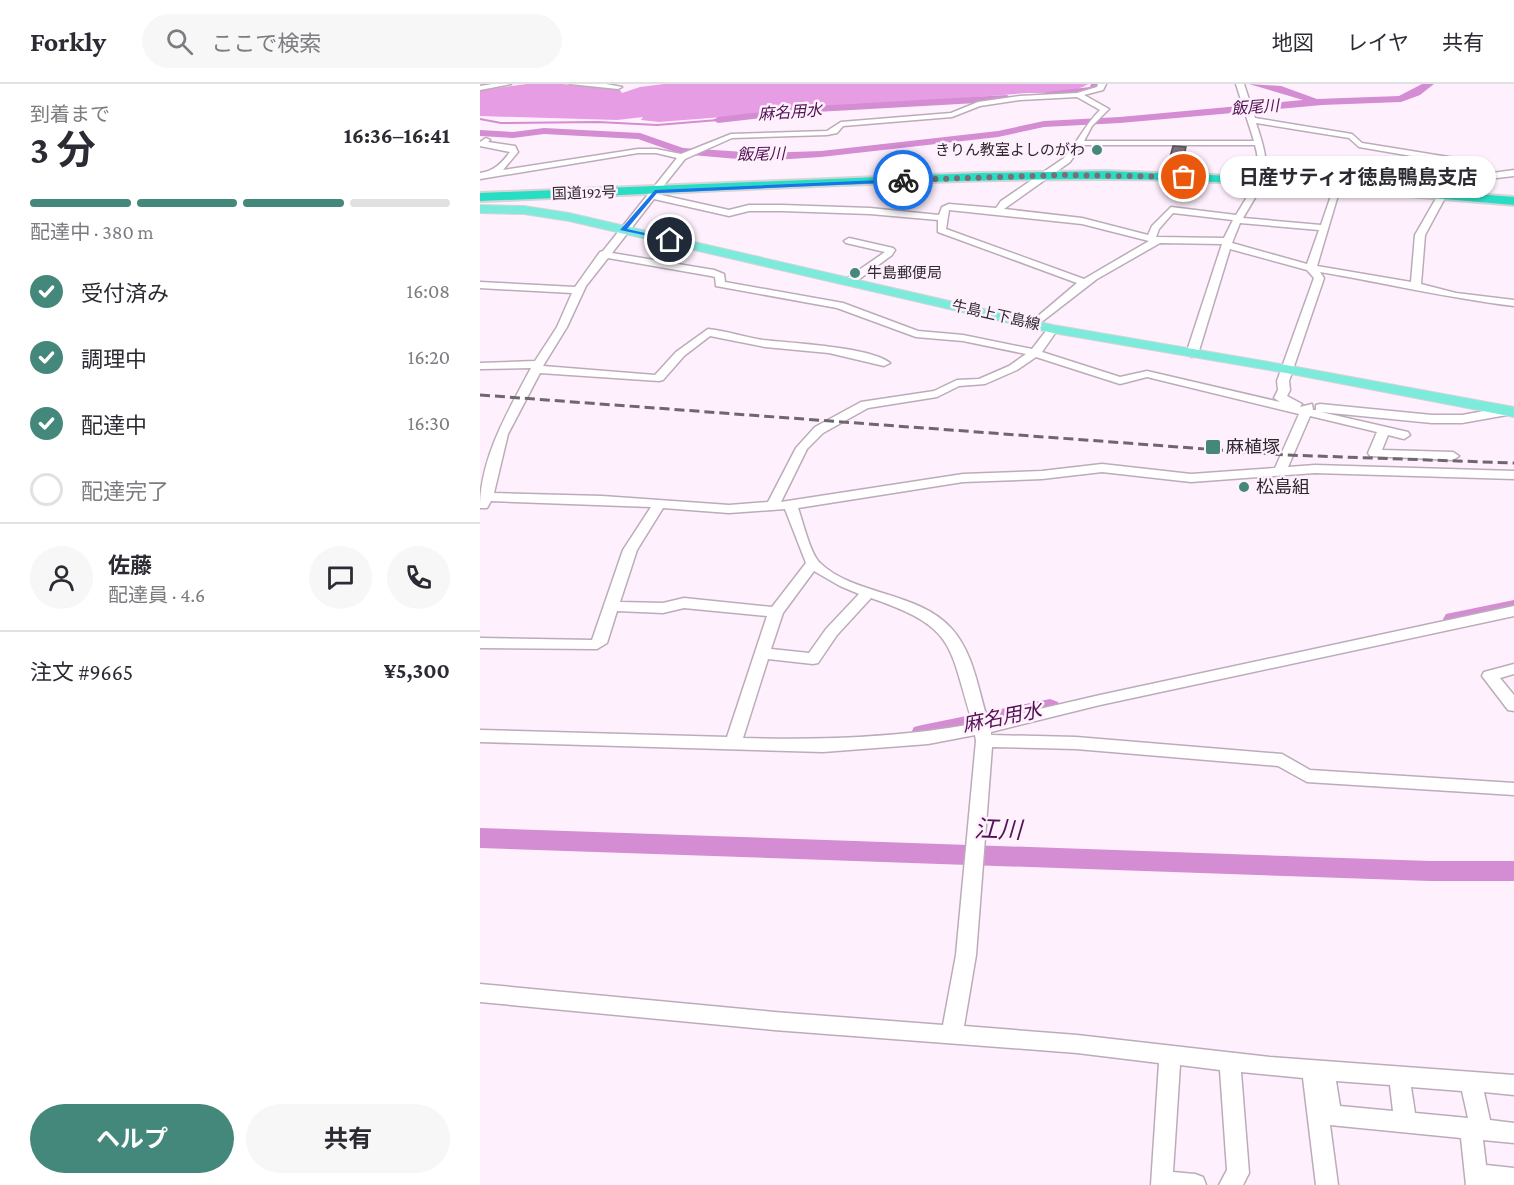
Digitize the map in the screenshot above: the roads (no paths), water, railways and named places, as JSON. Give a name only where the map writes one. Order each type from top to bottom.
[{"type":"highway","name":"国道192号","points":[[480,197],[653,193],[1106,175],[1261,181],[1514,201]]},
{"type":"main road","name":"牛島上下島線","points":[[480,209],[524,210],[569,217],[1053,329],[1286,369],[1511,412]]},
{"type":"street","points":[[480,88],[507,84]]},
{"type":"street","points":[[574,84],[618,87]]},
{"type":"street","points":[[1084,98],[1100,88],[1102,84]]},
{"type":"street","points":[[1192,354],[1227,243],[1261,181],[1263,167],[1259,144],[1240,84]]},
{"type":"street","points":[[998,211],[1004,203],[1067,160],[1092,122],[1105,109],[1084,98],[1020,98],[978,104],[952,115],[841,124],[827,133],[731,136],[685,157],[603,254],[579,290],[562,327],[537,366],[502,434],[482,501],[602,500],[729,509],[772,507],[988,476],[1042,475],[1113,468],[1191,478],[1375,469],[1514,475]]},
{"type":"street","points":[[1253,120],[1352,136],[1359,145],[1464,162],[1440,195],[1420,235],[1416,287]]},
{"type":"street","points":[[482,178],[504,166],[514,152],[512,148],[483,144],[486,140]]},
{"type":"street","points":[[1078,143],[1259,144]]},
{"type":"street","points":[[482,178],[638,151],[656,151],[685,157]]},
{"type":"street","points":[[1450,181],[1514,172]]},
{"type":"street","points":[[1311,268],[1338,187]]},
{"type":"street","points":[[653,193],[729,213],[749,208],[783,208],[870,211],[943,218]]},
{"type":"street","points":[[1086,283],[941,230],[945,209],[948,207],[998,211],[1082,221],[1154,239],[1227,243],[1247,252],[1311,268],[1456,296],[1514,303]]},
{"type":"street","points":[[1154,239],[1155,228],[1171,210],[1325,228]]},
{"type":"street","points":[[1035,324],[1061,299],[1154,239]]},
{"type":"street","points":[[849,241],[890,250],[850,281]]},
{"type":"street","points":[[603,254],[714,273],[720,276],[720,284],[839,305],[916,334],[963,338],[1035,353],[1120,381],[1147,374],[1404,435]]},
{"type":"street","points":[[1311,268],[1319,278],[1286,369],[1284,390],[1280,398],[1306,410],[1432,419],[1462,419],[1511,412]]},
{"type":"street","points":[[480,285],[579,290]]},
{"type":"street","points":[[772,507],[802,448],[819,430],[866,405],[937,394],[957,382],[981,382],[1013,368],[1035,353],[1053,329]]},
{"type":"street","points":[[480,366],[537,366],[653,379],[659,378],[680,354],[708,332],[772,344],[842,351],[884,363]]},
{"type":"street","points":[[1280,472],[1306,410]]},
{"type":"street","points":[[1384,431],[1374,453],[1453,456]]},
{"type":"street","points":[[480,643],[592,646],[599,643],[630,550],[659,505]]},
{"type":"street","points":[[790,506],[812,564],[839,580],[920,613],[945,628],[957,645],[982,728],[973,886],[966,956],[952,1034]]},
{"type":"street","points":[[734,741],[776,612],[812,564]]},
{"type":"street","points":[[761,653],[813,659],[841,620],[869,592]]},
{"type":"street","points":[[612,606],[663,608],[694,604],[776,612]]},
{"type":"street","points":[[480,736],[867,744],[928,738],[1512,614]]},
{"type":"street","points":[[1514,669],[1490,676],[1514,706]]},
{"type":"street","points":[[982,728],[1076,743],[1282,760],[1307,776],[1514,789]]},
{"type":"street","points":[[480,993],[774,1021],[1077,1044],[1230,1062],[1514,1085]]},
{"type":"street","points":[[1170,1055],[1161,1182],[1195,1185]]},
{"type":"street","points":[[1230,1062],[1238,1173],[1230,1185]]},
{"type":"street","points":[[1318,1069],[1331,1115],[1514,1133]]},
{"type":"street","points":[[1318,1069],[1327,1185]]},
{"type":"street","points":[[1399,1076],[1406,1123]]},
{"type":"street","points":[[1471,1081],[1476,1130],[1476,1180],[1514,1179]]},
{"type":"waterway","name":"麻名用水","points":[[1047,95],[1094,89],[1096,84]]},
{"type":"waterway","name":"飯尾川","points":[[1254,84],[1281,89],[1312,100]]},
{"type":"waterway","name":"飯尾川","points":[[480,133],[513,135],[544,131],[640,136],[681,151],[760,157],[821,154],[998,134],[1044,124],[1120,120],[1322,102],[1401,99],[1429,84]]},
{"type":"waterway","name":"麻名用水","points":[[718,120],[816,109],[1007,98]]},
{"type":"waterway","name":"麻名用水","points":[[480,119],[501,123],[598,122],[657,125],[718,120]]},
{"type":"waterway","name":"麻名用水","points":[[1453,619],[1514,606]]},
{"type":"waterway","name":"麻名用水","points":[[922,733],[1050,707]]},
{"type":"waterway","name":"江川","points":[[480,838],[1430,871],[1514,871]]},
{"type":"railway","points":[[480,395],[1287,455],[1514,463]]},
{"type":"place","name":"きりん教室よしのがわ","points":[[1097,150]]},
{"type":"place","name":"日産サティオ徳島鴨島支店","points":[[1184,177]]},
{"type":"place","name":"牛島郵便局","points":[[855,273]]},
{"type":"place","name":"麻植塚","points":[[1213,447]]},
{"type":"place","name":"松島組","points":[[1244,487]]}]
